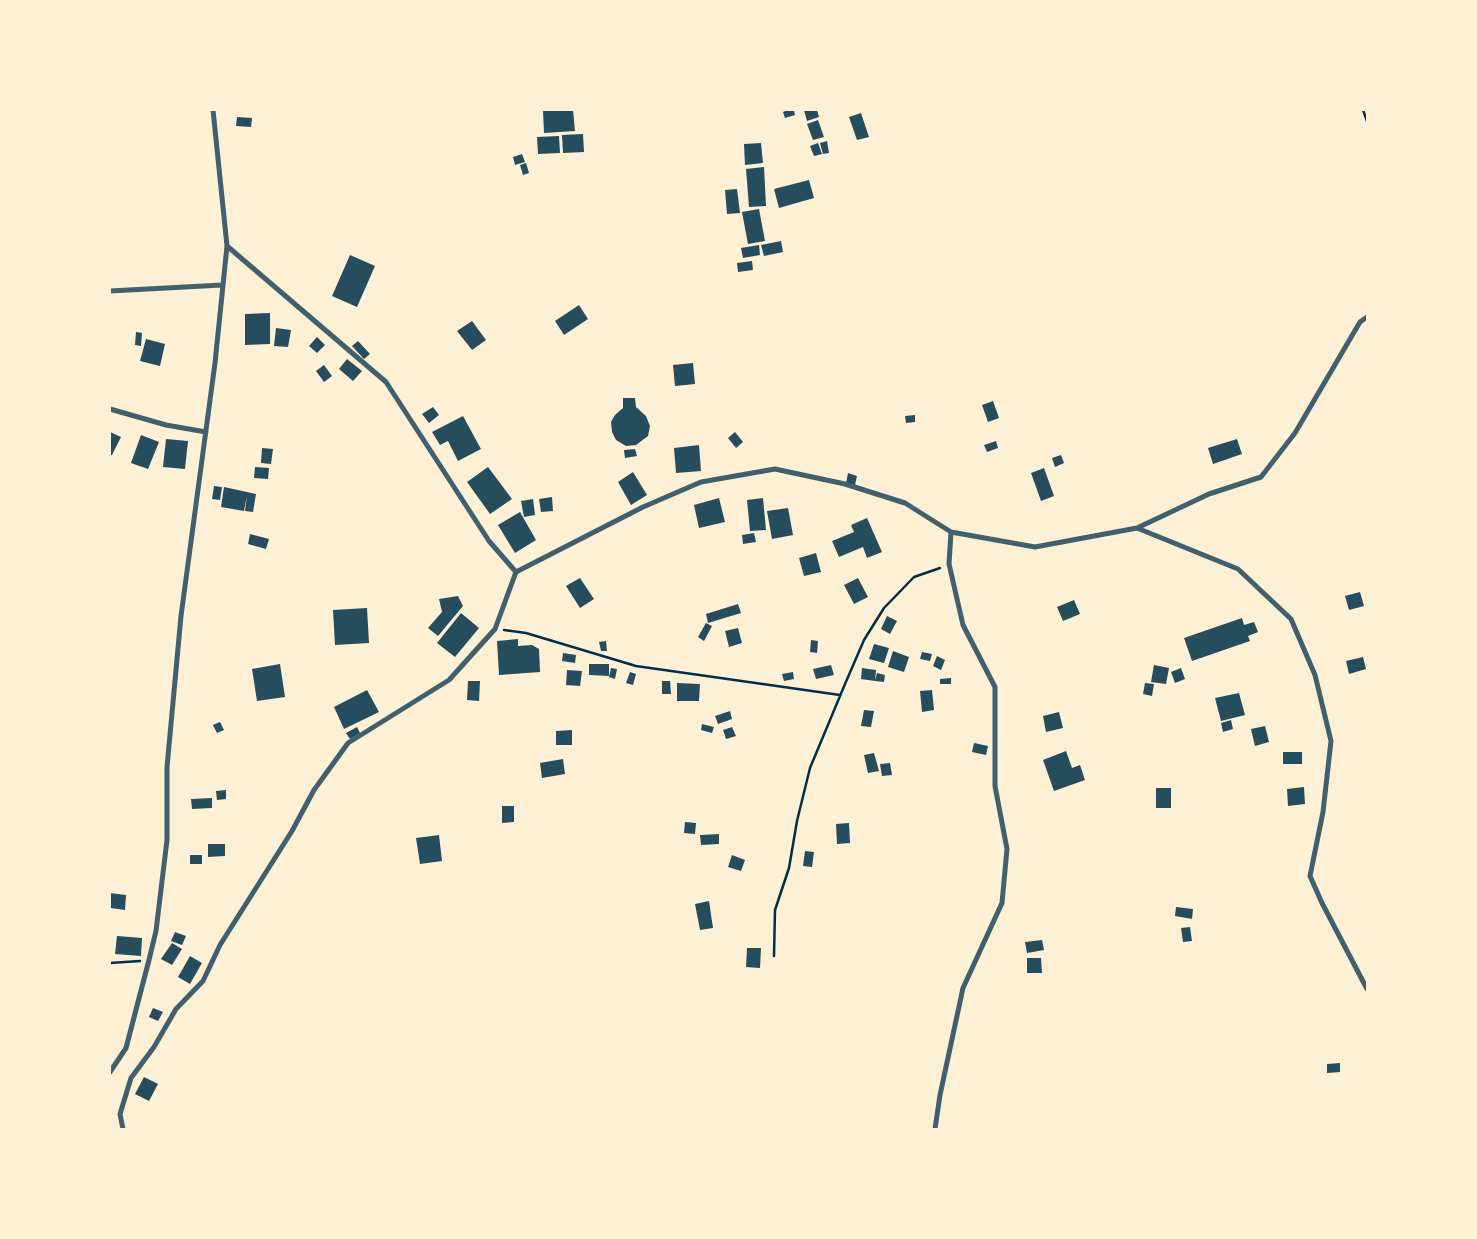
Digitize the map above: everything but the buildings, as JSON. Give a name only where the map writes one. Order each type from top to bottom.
[{"type":"street","points":[[110,1071],[126,1048],[149,960],[156,931],[167,840],[167,767],[181,616],[215,363],[227,246],[213,110]]},
{"type":"street","points":[[227,246],[386,382],[489,541],[516,572]]},
{"type":"street","points":[[110,291],[222,286]]},
{"type":"street","points":[[123,1129],[120,1114],[131,1078],[154,1047],[176,1009],[203,981],[220,945],[292,831],[314,790],[348,743],[449,680],[495,629],[516,572],[643,507],[701,482],[775,469],[845,484],[905,503],[951,532],[1035,547],[1137,528],[1209,494],[1261,477],[1295,433],[1360,322],[1367,318]]},
{"type":"street","points":[[110,409],[166,425],[206,432]]},
{"type":"street","points":[[1137,528],[1238,569],[1291,619],[1315,675],[1331,741],[1323,812],[1310,876],[1322,904],[1367,989]]},
{"type":"street","points":[[935,1129],[940,1095],[963,988],[1002,903],[1007,849],[995,786],[995,687],[963,625],[949,564],[951,532]]},
{"type":"path","points":[[1363,110],[1367,121]]},
{"type":"path","points":[[774,956],[775,910],[789,868],[799,812],[810,768],[864,640],[884,608],[914,577],[949,564]]},
{"type":"path","points":[[495,629],[526,633],[577,650],[636,666],[840,695]]},
{"type":"path","points":[[110,963],[149,960]]}]
